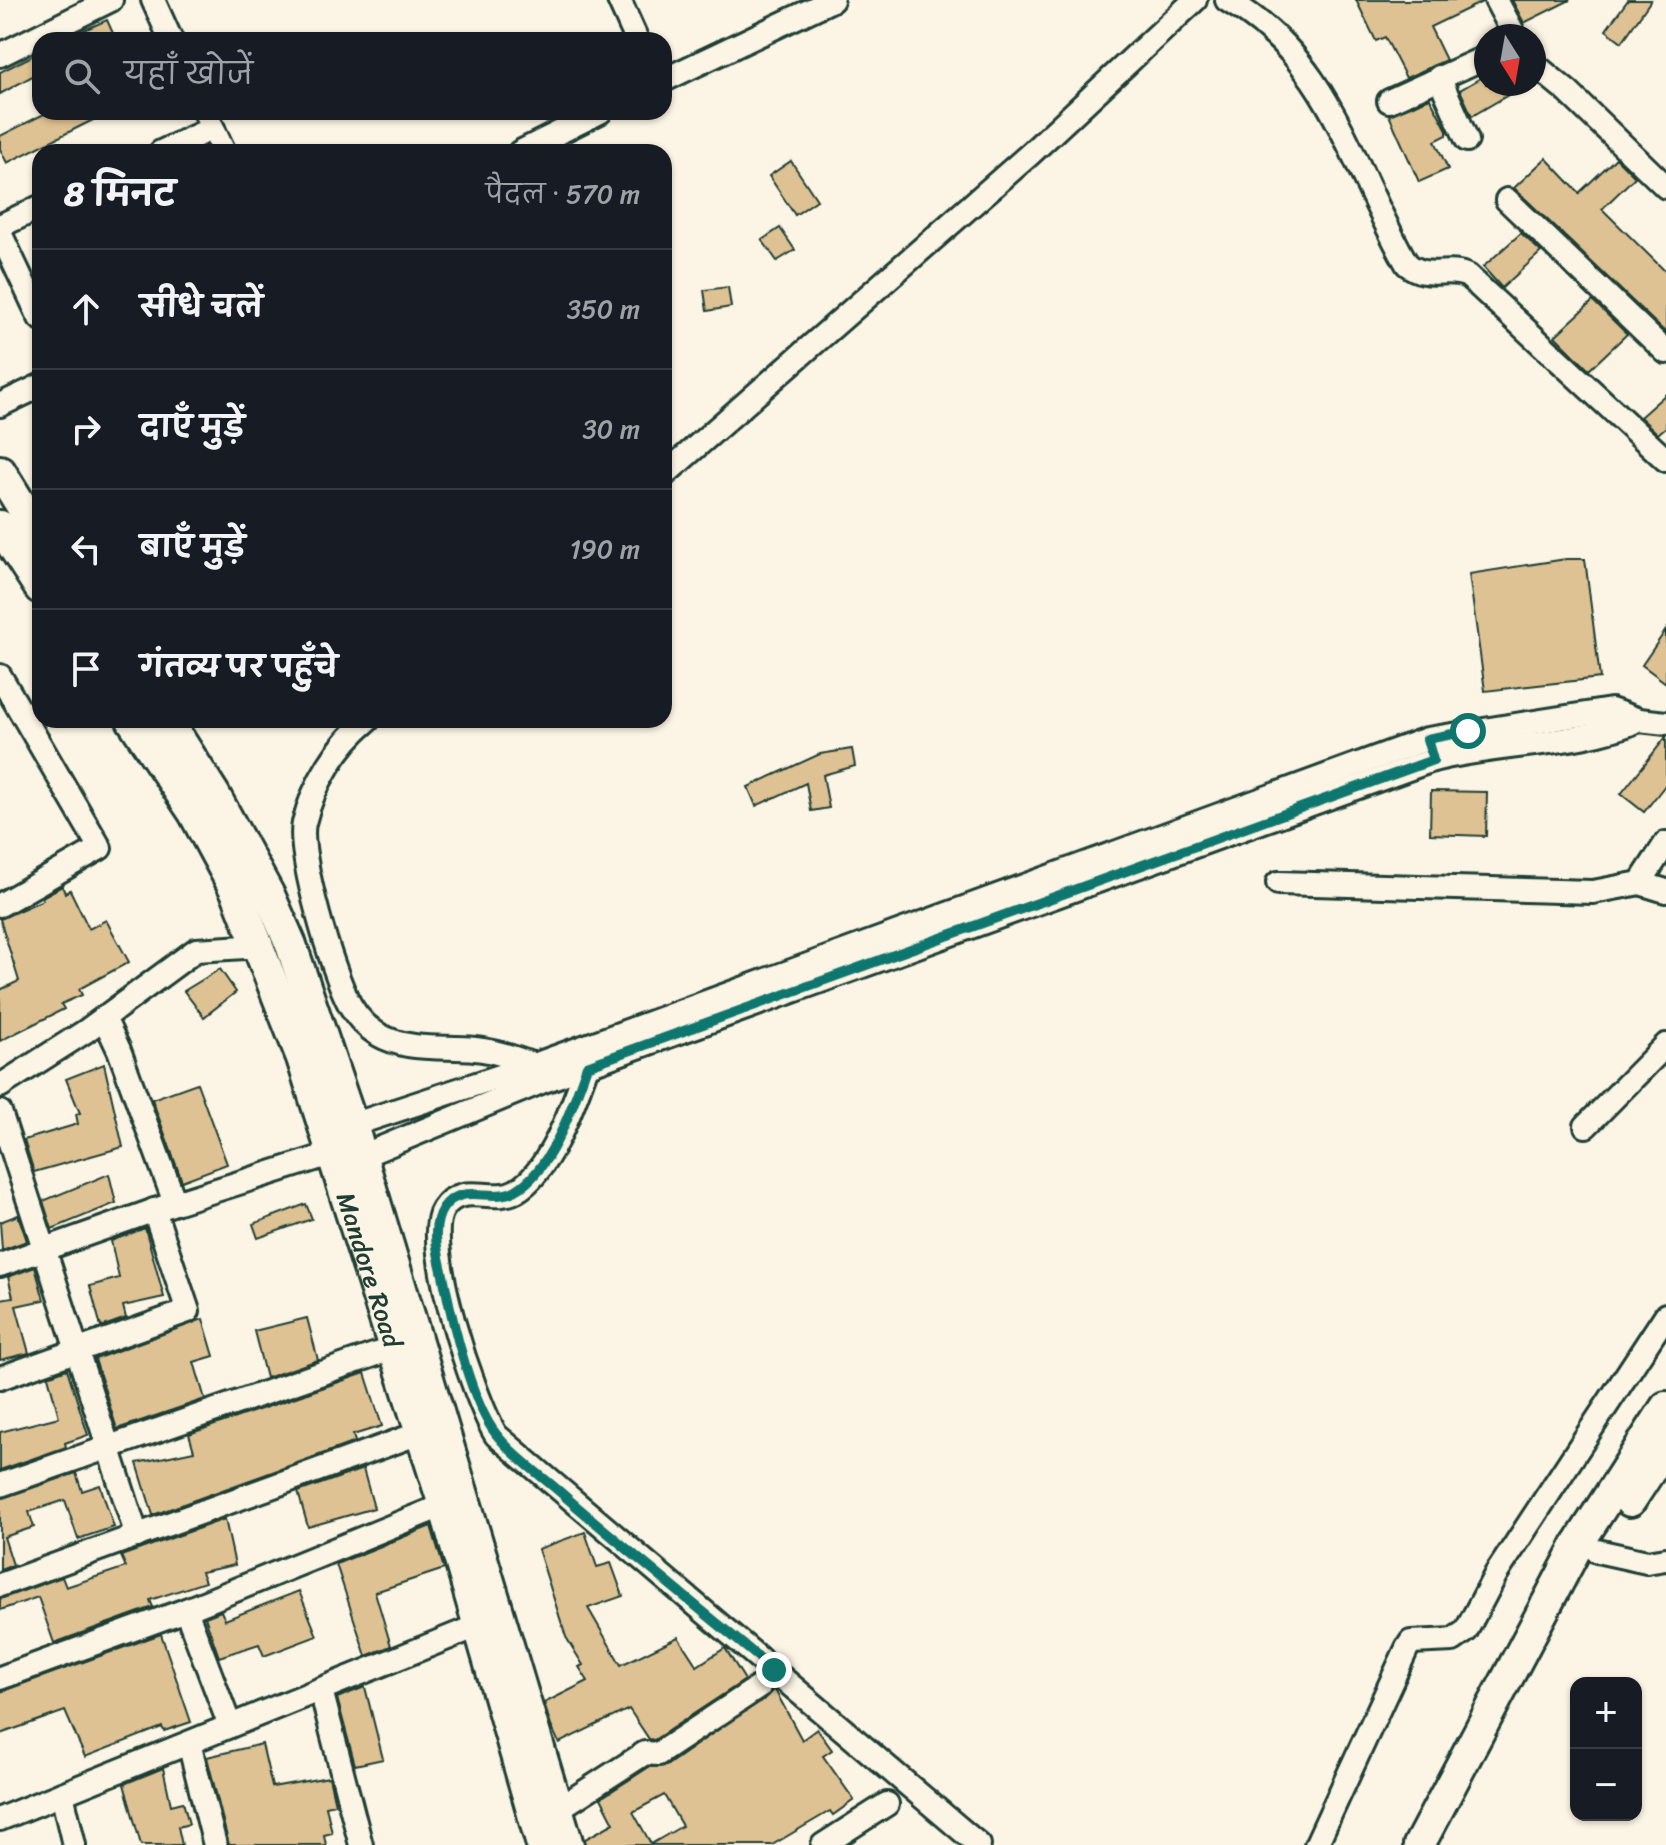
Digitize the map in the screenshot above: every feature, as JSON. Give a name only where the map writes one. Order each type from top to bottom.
[{"type":"highway","points":[[2,483],[32,525]]},
{"type":"highway","points":[[0,526],[32,576]]},
{"type":"highway","name":"Mandore Road","points":[[137,728],[194,813],[237,893],[348,1155],[489,1622],[542,1845]]},
{"type":"highway","name":"Mandore Road","points":[[172,728],[214,794],[270,897],[352,1125],[348,1155],[394,1348],[444,1505],[558,1809],[568,1845]]},
{"type":"highway","points":[[1419,1845],[1580,1541],[1666,1407]]},
{"type":"highway","points":[[1441,1845],[1597,1551],[1666,1446]]},
{"type":"street","points":[[46,32],[111,0]]},
{"type":"street","points":[[153,0],[167,32]]},
{"type":"street","points":[[619,0],[633,32]]},
{"type":"street","points":[[672,76],[832,0]]},
{"type":"street","points":[[672,468],[1030,154],[1195,0]]},
{"type":"street","points":[[1227,0],[1302,62],[1336,120],[1407,264],[1430,274],[1457,272],[1468,276],[1666,460]]},
{"type":"street","points":[[1496,0],[1509,24]]},
{"type":"street","points":[[0,55],[32,39]]},
{"type":"street","points":[[1389,101],[1474,62]]},
{"type":"street","points":[[1546,75],[1666,187]]},
{"type":"street","points":[[1439,77],[1467,140]]},
{"type":"street","points":[[173,144],[209,120],[220,144]]},
{"type":"street","points":[[536,144],[584,120]]},
{"type":"street","points":[[1507,200],[1666,352]]},
{"type":"street","points":[[0,226],[32,211]]},
{"type":"street","points":[[0,233],[32,301]]},
{"type":"street","points":[[0,405],[32,390]]},
{"type":"street","points":[[0,676],[100,848],[0,905]]},
{"type":"street","points":[[0,1265],[165,1206],[348,1155],[485,1093],[534,1065],[1430,749],[1470,751],[1615,731],[1639,720],[1666,723]]},
{"type":"street","points":[[361,728],[330,765],[303,825],[302,847],[309,879],[349,1002],[367,1027],[384,1038],[425,1048],[497,1053],[534,1065]]},
{"type":"street","points":[[352,1125],[587,1066],[1430,749]]},
{"type":"street","points":[[1640,883],[1666,843]]},
{"type":"street","points":[[1278,883],[1517,892],[1593,892],[1640,883],[1666,891]]},
{"type":"street","points":[[0,1086],[104,1018],[196,950],[261,946]]},
{"type":"street","points":[[0,1378],[188,1311],[165,1206],[119,1050],[104,1018]]},
{"type":"street","points":[[1586,1126],[1666,1045]]},
{"type":"street","points":[[587,1066],[565,1127],[524,1185],[504,1194],[467,1193],[456,1196],[443,1209],[435,1229],[451,1314],[484,1415],[496,1435],[592,1519],[979,1845]]},
{"type":"street","points":[[0,1112],[137,1536]]},
{"type":"street","points":[[1316,1845],[1407,1648],[1411,1642],[1453,1640],[1466,1631],[1496,1574],[1666,1315]]},
{"type":"street","points":[[0,1485],[394,1348]]},
{"type":"street","points":[[0,1585],[420,1433]]},
{"type":"street","points":[[0,1678],[186,1610],[444,1505]]},
{"type":"street","points":[[1597,1551],[1647,1562],[1666,1559]]},
{"type":"street","points":[[186,1610],[230,1726]]},
{"type":"street","points":[[0,1819],[489,1622]]},
{"type":"street","points":[[558,1809],[645,1753],[658,1754],[759,1687]]},
{"type":"street","points":[[321,1690],[361,1845]]},
{"type":"street","points":[[189,1743],[215,1845]]},
{"type":"street","points":[[62,1794],[74,1845]]},
{"type":"street","points":[[823,1845],[887,1804]]},
{"type":"building","points":[[1356,0],[1482,2],[1430,27],[1446,60],[1406,78],[1385,37],[1376,41]]},
{"type":"building","points":[[1512,0],[1570,0],[1524,23]]},
{"type":"building","points":[[1628,0],[1651,0],[1622,42],[1606,30]]},
{"type":"building","points":[[107,20],[112,32],[80,32]]},
{"type":"building","points":[[32,56],[32,76],[0,94],[0,72]]},
{"type":"building","points":[[1474,82],[1474,96],[1506,96],[1472,116],[1460,90]]},
{"type":"building","points":[[1430,98],[1447,130],[1447,135],[1435,141],[1448,169],[1419,182],[1389,115]]},
{"type":"building","points":[[32,120],[93,120],[45,144],[32,144],[32,150],[7,163],[0,149],[0,136]]},
{"type":"building","points":[[1546,158],[1579,193],[1616,158],[1635,177],[1602,209],[1666,272],[1666,333],[1514,188]]},
{"type":"building","points":[[791,161],[817,200],[795,215],[769,176]]},
{"type":"building","points":[[780,228],[795,250],[777,261],[762,240]]},
{"type":"building","points":[[1521,233],[1541,252],[1502,288],[1483,267]]},
{"type":"building","points":[[728,287],[731,307],[707,311],[704,290]]},
{"type":"building","points":[[1593,301],[1627,334],[1589,370],[1555,336]]},
{"type":"building","points":[[1666,394],[1666,427],[1658,434],[1640,417]]},
{"type":"building","points":[[1566,559],[1585,559],[1600,678],[1485,691],[1469,574]]},
{"type":"building","points":[[1666,630],[1666,683],[1642,665]]},
{"type":"building","points":[[1666,737],[1666,784],[1644,812],[1621,794]]},
{"type":"building","points":[[852,749],[855,766],[823,775],[829,808],[811,811],[806,783],[756,806],[748,787],[820,754]]},
{"type":"building","points":[[1431,791],[1487,792],[1486,836],[1430,834]]},
{"type":"building","points":[[62,886],[65,893],[70,890],[89,929],[106,920],[129,962],[79,989],[82,995],[61,1004],[64,1009],[0,1041],[0,990],[19,981],[0,919],[43,900],[42,897]]},
{"type":"building","points":[[220,969],[236,992],[204,1017],[184,991]]},
{"type":"building","points":[[104,1064],[123,1147],[34,1172],[24,1140],[78,1124],[76,1114],[80,1113],[66,1079]]},
{"type":"building","points":[[197,1083],[227,1164],[182,1181],[152,1099]]},
{"type":"building","points":[[109,1174],[116,1203],[52,1229],[43,1201]]},
{"type":"building","points":[[306,1204],[312,1219],[258,1238],[253,1224]]},
{"type":"building","points":[[18,1215],[27,1241],[2,1250],[0,1222]]},
{"type":"building","points":[[145,1228],[164,1297],[123,1306],[126,1318],[101,1327],[90,1286],[119,1278],[111,1241]]},
{"type":"building","points":[[35,1267],[44,1300],[16,1306],[29,1353],[0,1360],[0,1299],[13,1297],[8,1277]]},
{"type":"building","points":[[307,1318],[318,1360],[266,1378],[254,1331]]},
{"type":"building","points":[[203,1319],[214,1356],[194,1362],[205,1399],[117,1429],[95,1359]]},
{"type":"building","points":[[67,1369],[88,1435],[65,1443],[66,1447],[0,1470],[0,1432],[59,1417],[48,1376]]},
{"type":"building","points":[[365,1373],[382,1426],[353,1435],[355,1442],[153,1515],[137,1463],[194,1451],[189,1434]]},
{"type":"building","points":[[363,1469],[374,1508],[308,1527],[298,1492]]},
{"type":"building","points":[[76,1473],[82,1491],[100,1485],[114,1527],[78,1539],[65,1500],[29,1512],[34,1527],[4,1537],[13,1565],[0,1570],[0,1499]]},
{"type":"building","points":[[225,1519],[235,1565],[201,1572],[205,1582],[150,1600],[153,1607],[54,1643],[38,1597],[0,1610],[0,1599],[62,1577],[66,1587],[126,1567],[121,1556]]},
{"type":"building","points":[[431,1526],[444,1569],[375,1592],[391,1646],[366,1656],[336,1564]]},
{"type":"building","points":[[585,1532],[597,1567],[611,1563],[623,1596],[588,1608],[621,1665],[678,1637],[697,1666],[725,1648],[745,1680],[654,1740],[649,1739],[629,1709],[559,1743],[551,1726],[544,1703],[588,1681],[579,1667],[583,1665],[566,1637],[538,1549]]},
{"type":"building","points":[[299,1591],[317,1636],[264,1656],[259,1644],[219,1657],[205,1617],[221,1611],[225,1620]]},
{"type":"building","points":[[161,1634],[191,1722],[164,1731],[162,1727],[85,1757],[65,1711],[0,1734],[0,1692]]},
{"type":"building","points":[[365,1687],[383,1759],[355,1765],[337,1698]]},
{"type":"building","points":[[775,1690],[802,1740],[817,1729],[832,1750],[823,1756],[854,1800],[833,1815],[830,1811],[772,1845],[586,1845],[585,1839],[614,1823],[601,1798],[649,1767],[666,1766]],"holes":[[[664,1795],[682,1826],[651,1844],[633,1812]]]},
{"type":"building","points":[[262,1744],[272,1787],[329,1777],[335,1804],[326,1806],[332,1833],[324,1835],[326,1845],[229,1845],[207,1757]]},
{"type":"building","points":[[163,1768],[171,1805],[183,1802],[189,1824],[178,1827],[182,1845],[141,1845],[124,1784]]},
{"type":"route","points":[[774,1670],[603,1529],[496,1435],[484,1415],[451,1314],[435,1229],[443,1209],[456,1196],[467,1193],[495,1195],[513,1192],[524,1185],[565,1127],[587,1066],[1433,760],[1427,739],[1468,731]]}]
